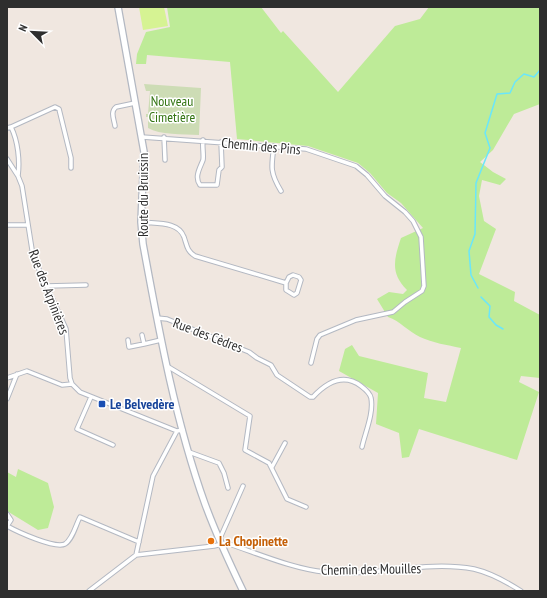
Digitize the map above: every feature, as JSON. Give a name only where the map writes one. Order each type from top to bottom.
[{"type":"street","name":"Route du Bruissin","points":[[118,7],[142,137],[144,167],[141,222],[143,244],[161,340],[183,430],[205,503],[221,544],[243,591]]},
{"type":"street","points":[[115,126],[112,112],[114,109],[116,107],[136,104]]},
{"type":"street","points":[[9,127],[35,118],[49,108],[55,106],[58,109],[64,130],[71,158],[71,168]]},
{"type":"street","name":"Rue des Arpinières","points":[[9,127],[15,135],[18,154],[18,176]]},
{"type":"street","name":"Chemin des Pins","points":[[142,137],[203,140],[306,149],[356,166],[367,175],[385,196],[405,212],[418,229],[423,245],[424,282],[422,291],[393,312],[356,320],[320,335],[317,339],[311,362]]},
{"type":"street","points":[[164,138],[165,160]]},
{"type":"street","points":[[203,140],[203,160],[198,168],[198,182],[200,185],[217,185],[219,170],[222,167],[221,142]]},
{"type":"street","points":[[274,146],[271,170],[273,177],[281,191]]},
{"type":"street","name":"Rue des Arpinières","points":[[7,159],[18,176],[24,196],[27,225],[33,256],[66,329],[70,378],[72,384]]},
{"type":"street","points":[[141,222],[173,226],[184,236],[190,252],[195,256],[286,283]]},
{"type":"street","points":[[7,225],[27,225]]},
{"type":"street","points":[[293,275],[299,277],[301,280],[297,293],[294,295],[286,290],[286,283],[289,277],[293,275]]},
{"type":"street","points":[[47,286],[86,285]]},
{"type":"street","name":"Rue des Cèdres","points":[[157,318],[167,319],[249,352],[256,358],[271,365],[277,375],[310,397],[313,397],[322,387],[343,379],[353,380],[366,390],[371,397],[371,408],[362,447]]},
{"type":"street","points":[[142,335],[144,344]]},
{"type":"street","points":[[128,340],[129,347],[161,340]]},
{"type":"street","points":[[167,366],[250,416],[245,450],[270,463],[287,498],[306,507]]},
{"type":"street","points":[[7,378],[27,371],[62,385],[72,384],[80,392],[177,431],[183,430]]},
{"type":"street","points":[[7,399],[18,374]]},
{"type":"street","points":[[91,396],[77,429],[113,445]]},
{"type":"street","points":[[136,555],[153,476],[177,431]]},
{"type":"street","points":[[272,467],[285,443]]},
{"type":"street","points":[[189,452],[219,463],[224,473],[228,488]]},
{"type":"street","points":[[218,537],[221,536],[243,486]]},
{"type":"street","points":[[7,514],[11,520],[7,526],[56,546],[64,544],[69,540],[80,517],[139,542]]},
{"type":"street","name":"Chemin des Mouilles","points":[[221,544],[226,543],[304,568],[326,572],[444,567],[474,569],[489,573],[521,591]]},
{"type":"street","points":[[89,591],[136,555],[221,544]]},
{"type":"green space","points":[[139,7],[164,7],[168,26],[143,30]]},
{"type":"green space","points":[[167,7],[261,7],[281,33],[283,31],[338,92],[395,26],[420,19],[429,7],[540,7],[540,104],[514,114],[493,150],[480,162],[493,172],[506,179],[500,185],[482,180],[479,196],[484,221],[496,229],[479,274],[515,292],[514,301],[540,315],[540,378],[521,376],[519,382],[539,392],[517,460],[419,429],[409,457],[402,458],[399,433],[376,424],[378,393],[339,371],[345,349],[352,345],[359,356],[428,373],[424,398],[446,402],[461,348],[435,342],[416,335],[397,321],[388,317],[377,299],[389,292],[403,294],[407,290],[398,278],[395,259],[401,238],[423,228],[401,203],[387,193],[370,173],[358,163],[308,146],[237,139],[230,62],[147,55],[146,64],[136,64],[137,54],[146,32],[170,27]]},
{"type":"green space","name":"Nouveau Cimetière","points":[[144,84],[201,88],[199,135],[165,133],[148,128],[148,117],[146,117],[146,114],[148,114],[150,91],[146,91]]},
{"type":"green space","points":[[18,469],[48,483],[54,507],[48,528],[38,530],[7,511],[7,472],[16,477]]},
{"type":"waterway","points":[[478,288],[471,275],[469,251],[475,234],[476,183],[490,148],[485,133],[497,94],[510,93],[515,82],[524,74],[534,77],[540,70]]},
{"type":"waterway","points":[[481,297],[490,306],[489,317],[496,325],[503,329]]},
{"type":"place","name":"Le Belvedère","points":[[102,404]]},
{"type":"place","name":"La Chopinette","points":[[211,541]]}]
